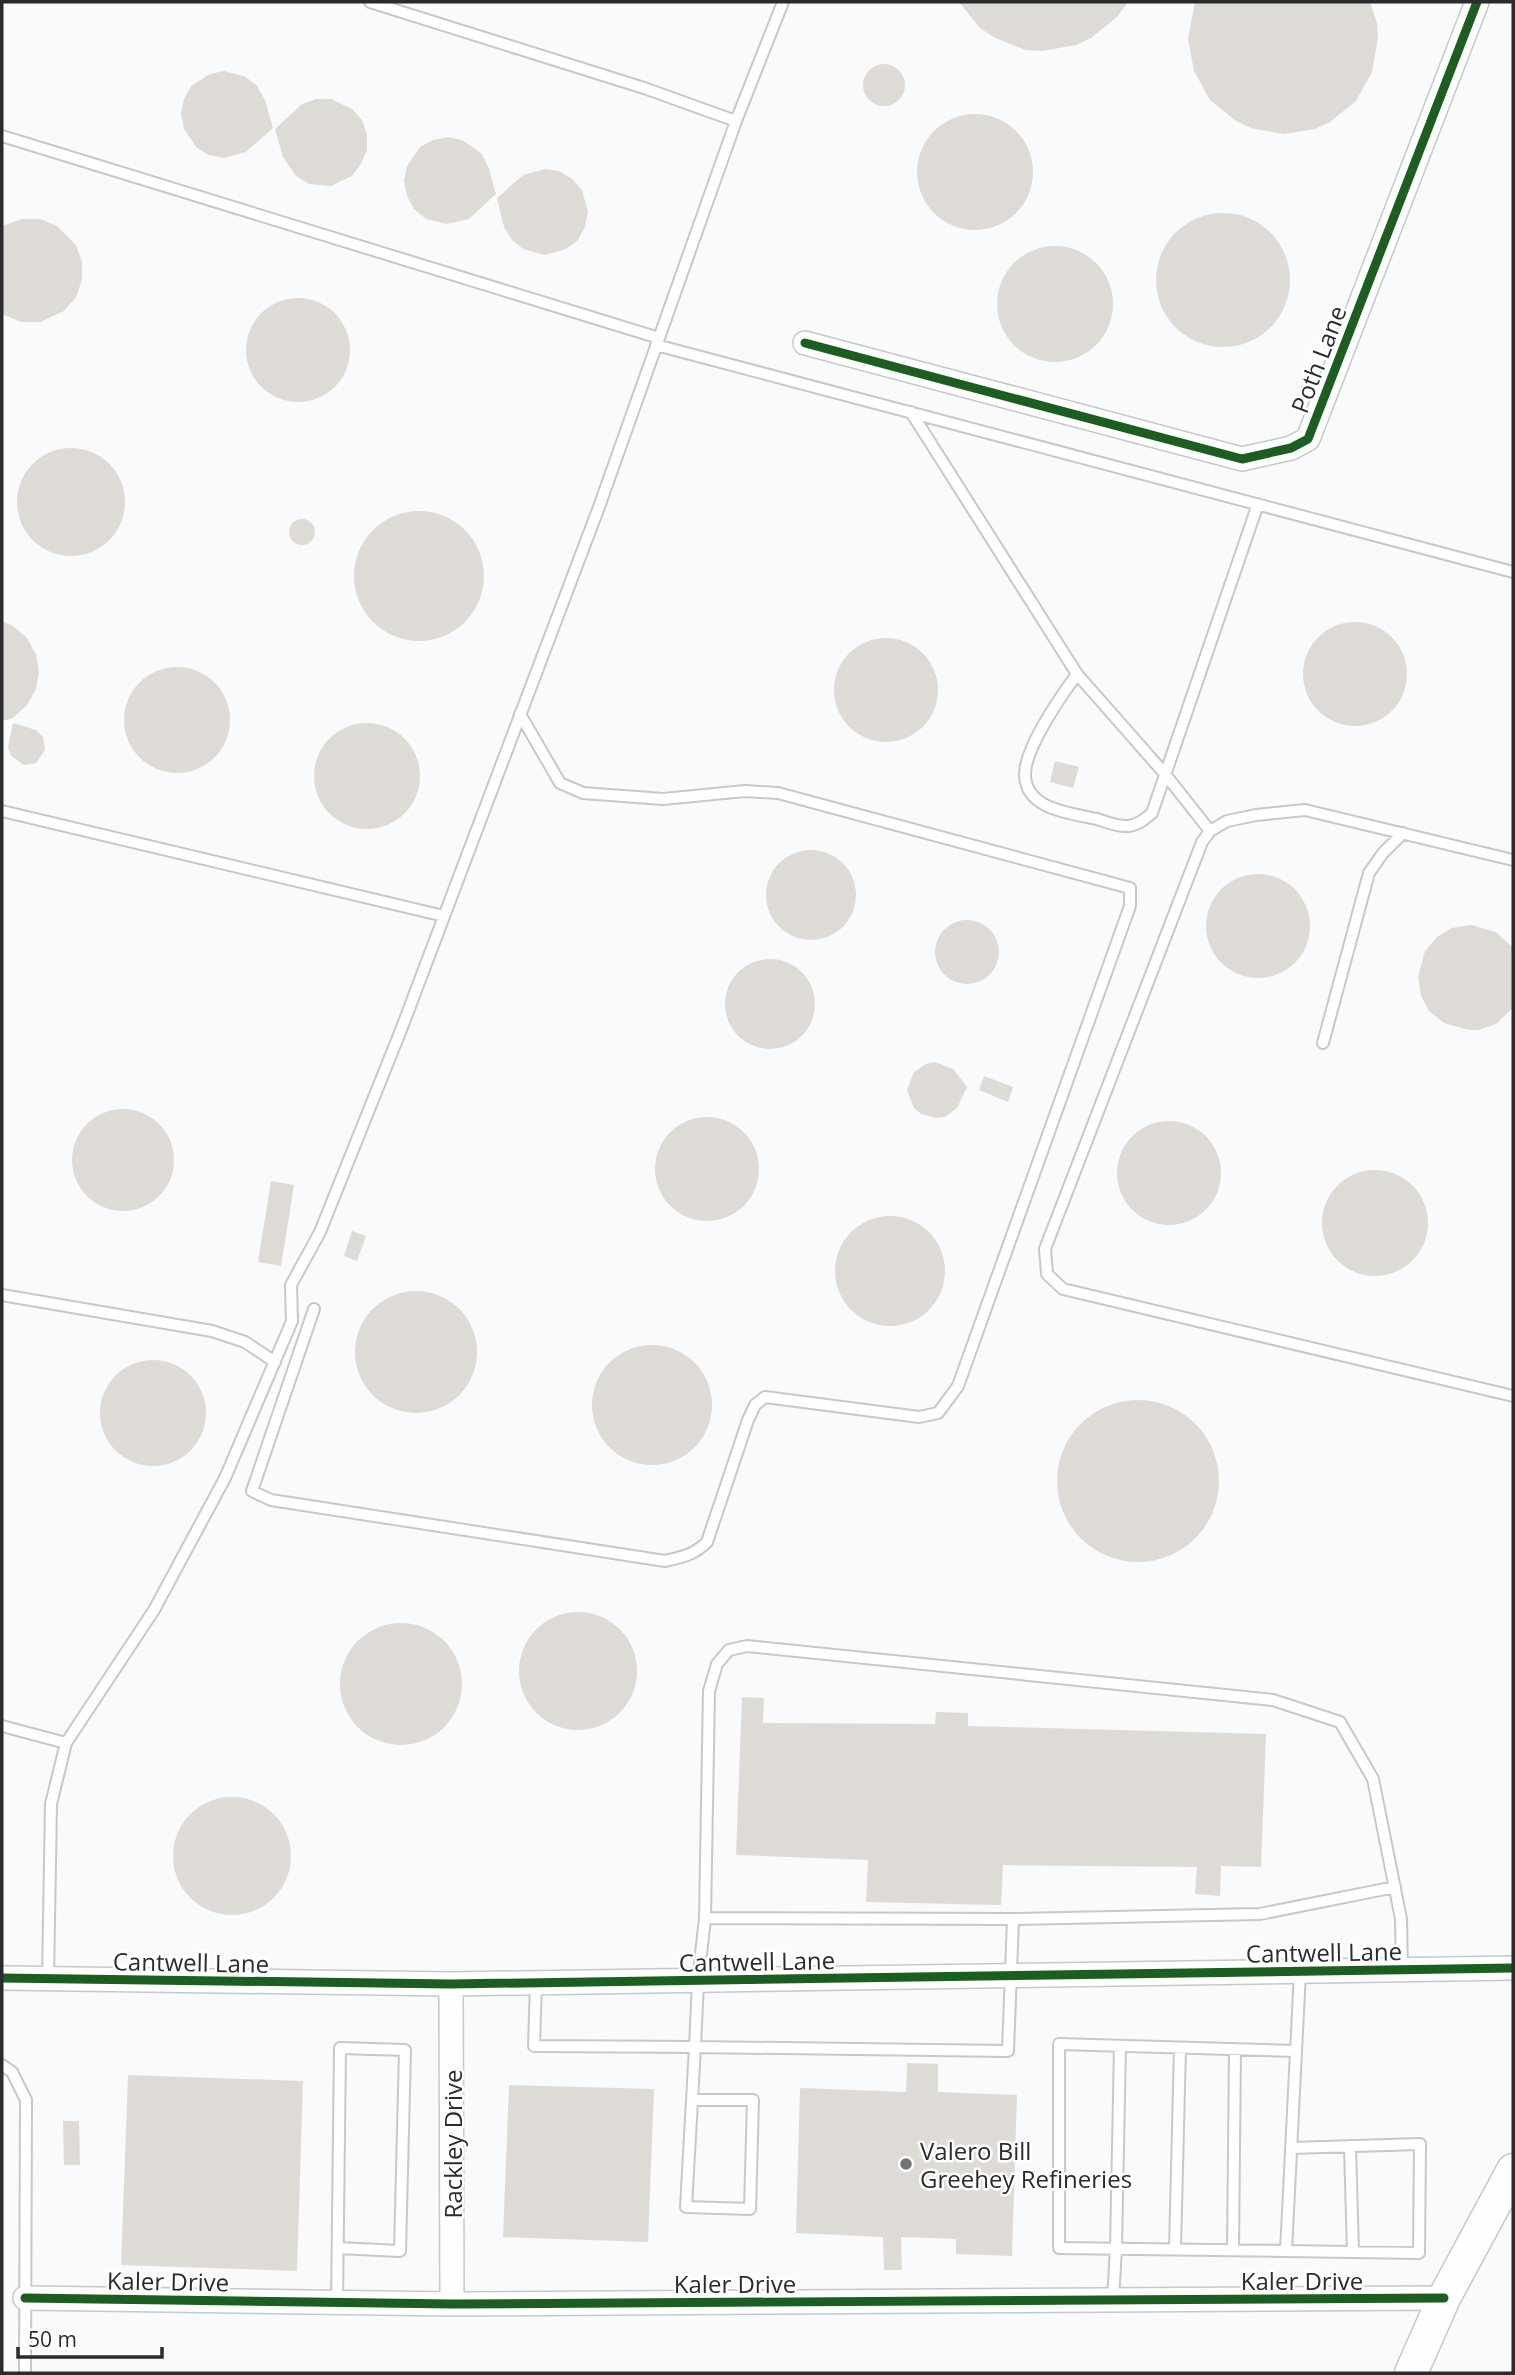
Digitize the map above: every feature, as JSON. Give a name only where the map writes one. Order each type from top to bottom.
[{"type":"street","name":"Poth Lane","points":[[805,342],[1242,459],[1291,448],[1308,439],[1477,2]]},
{"type":"street","name":"Cantwell Lane","points":[[2,1978],[451,1984],[1513,1968]]},
{"type":"street","name":"Rackley Drive","points":[[451,1984],[452,2304]]},
{"type":"street","points":[[1411,2373],[1444,2298],[1513,2170]]},
{"type":"street","name":"Kaler Drive","points":[[26,2298],[452,2304],[1444,2298]]},
{"type":"lane","points":[[370,2],[644,88],[736,121]]},
{"type":"lane","points":[[48,1979],[51,1804],[66,1743],[154,1611],[225,1478],[292,1321],[291,1285],[320,1232],[401,1030],[598,507],[736,121],[783,2]]},
{"type":"lane","points":[[2,136],[657,342],[1513,572]]},
{"type":"lane","points":[[911,412],[1077,674],[1165,774],[1210,831]]},
{"type":"lane","points":[[1077,674],[1057,702],[1027,758],[1025,777],[1033,796],[1050,808],[1127,827],[1141,822],[1152,813],[1258,504]]},
{"type":"lane","points":[[314,1309],[253,1491],[271,1500],[665,1560],[684,1557],[698,1551],[706,1542],[748,1420],[755,1405],[765,1397],[919,1417],[938,1413],[958,1386],[1130,906],[1130,888],[778,793],[745,791],[663,799],[583,793],[560,783],[520,714]]},
{"type":"lane","points":[[1513,860],[1305,810],[1227,821],[1210,831],[1202,842],[1045,1248],[1047,1274],[1063,1289],[1513,1396]]},
{"type":"lane","points":[[2,811],[444,916]]},
{"type":"lane","points":[[1323,1042],[1369,873],[1383,853],[1403,833]]},
{"type":"lane","points":[[2,1295],[212,1331],[245,1342],[275,1362]]},
{"type":"lane","points":[[692,2100],[753,2100],[750,2209],[686,2207],[698,1981],[705,1918],[709,1691],[717,1664],[729,1650],[747,1646],[1273,1700],[1340,1723],[1373,1779],[1401,1919],[1402,1970]]},
{"type":"lane","points":[[2,1726],[66,1743]]},
{"type":"lane","points":[[705,1918],[1013,1919],[1260,1914],[1395,1888]]},
{"type":"lane","points":[[536,1983],[534,2046],[1008,2051],[1013,1919]]},
{"type":"lane","points":[[1286,2251],[1300,1972]]},
{"type":"lane","points":[[1291,2148],[1420,2144],[1419,2253],[1059,2248],[1059,2044],[1296,2051]]},
{"type":"lane","points":[[1113,2300],[1120,2046]]},
{"type":"lane","points":[[337,2303],[340,2048],[405,2050],[400,2251],[338,2248]]},
{"type":"lane","points":[[1175,2249],[1180,2048]]},
{"type":"lane","points":[[1233,2250],[1235,2049]]},
{"type":"lane","points":[[2,2065],[12,2072],[26,2100],[25,2373]]},
{"type":"lane","points":[[1350,2146],[1353,2252]]},
{"type":"building","points":[[959,2],[1128,2],[1117,17],[1091,38],[1076,45],[1043,51],[1026,50],[995,38],[980,28]]},
{"type":"building","points":[[1195,2],[1370,2],[1377,23],[1378,38],[1372,72],[1356,101],[1330,122],[1315,129],[1283,134],[1251,128],[1236,121],[1210,100],[1194,71],[1188,39]]},
{"type":"building","points":[[884,64],[899,70],[905,85],[899,100],[884,106],[869,100],[863,85],[869,70]]},
{"type":"building","points":[[224,71],[246,77],[257,86],[265,100],[273,128],[246,152],[224,158],[209,155],[197,148],[184,129],[181,114],[184,99],[191,86],[210,74]]},
{"type":"building","points":[[316,99],[331,99],[352,109],[362,120],[367,135],[367,150],[361,164],[352,176],[331,186],[309,184],[296,176],[283,157],[275,129],[302,104]]},
{"type":"building","points":[[975,114],[997,118],[1016,131],[1029,150],[1033,172],[1029,194],[1016,213],[997,226],[975,230],[953,226],[934,213],[921,194],[917,172],[921,150],[934,131],[953,118]]},
{"type":"building","points":[[448,137],[462,140],[481,153],[488,166],[496,194],[469,219],[447,224],[426,219],[414,209],[407,196],[404,181],[407,166],[420,147],[433,140]]},
{"type":"building","points":[[545,169],[559,171],[572,179],[582,190],[588,212],[585,227],[578,240],[566,249],[545,255],[523,249],[512,240],[504,227],[497,198],[523,175]]},
{"type":"building","points":[[1223,213],[1249,218],[1270,233],[1285,254],[1290,280],[1285,306],[1270,327],[1249,342],[1223,347],[1197,342],[1176,327],[1161,306],[1156,280],[1161,254],[1176,233],[1197,218]]},
{"type":"building","points":[[22,219],[40,219],[57,226],[76,245],[82,262],[82,280],[76,297],[64,311],[40,322],[21,322],[2,314],[2,226]]},
{"type":"building","points":[[1055,246],[1077,250],[1096,263],[1109,282],[1113,304],[1109,326],[1096,345],[1077,358],[1055,362],[1033,358],[1014,345],[1001,326],[997,304],[1001,282],[1014,263],[1033,250]]},
{"type":"building","points":[[298,298],[318,302],[341,321],[346,330],[350,350],[346,370],[327,393],[318,398],[298,402],[278,398],[255,379],[250,370],[246,350],[250,330],[269,307],[278,302]]},
{"type":"building","points":[[71,448],[92,452],[109,464],[121,481],[125,502],[121,523],[109,540],[92,552],[71,556],[50,552],[33,540],[21,523],[17,502],[21,481],[33,464],[50,452]]},
{"type":"building","points":[[419,511],[444,516],[465,530],[479,551],[484,576],[479,601],[465,622],[444,636],[419,641],[394,636],[373,622],[359,601],[354,576],[359,551],[373,530],[394,516]]},
{"type":"building","points":[[302,519],[311,523],[315,532],[311,541],[302,545],[293,541],[289,532],[293,523]]},
{"type":"building","points":[[2,621],[27,638],[36,654],[39,672],[36,689],[27,705],[13,718],[2,721]]},
{"type":"building","points":[[1355,622],[1375,626],[1392,637],[1403,654],[1407,674],[1403,694],[1392,711],[1375,722],[1355,726],[1335,722],[1318,711],[1307,694],[1303,674],[1307,654],[1318,637],[1335,626]]},
{"type":"building","points":[[886,638],[906,642],[923,653],[934,670],[938,690],[934,710],[923,727],[906,738],[886,742],[866,738],[849,727],[838,710],[834,690],[838,670],[849,653],[866,642]]},
{"type":"building","points":[[177,667],[197,671],[214,683],[226,700],[230,720],[226,740],[214,757],[197,769],[177,773],[157,769],[140,757],[128,740],[124,720],[128,700],[140,683],[157,671]]},
{"type":"building","points":[[13,723],[36,730],[43,737],[45,750],[36,763],[24,765],[11,756],[8,747]]},
{"type":"building","points":[[367,723],[387,727],[405,738],[416,756],[420,776],[416,796],[405,814],[387,825],[367,829],[347,825],[329,814],[318,796],[314,776],[318,756],[329,738],[347,727]]},
{"type":"building","points":[[1055,761],[1079,767],[1073,788],[1050,782]]},
{"type":"building","points":[[811,850],[828,853],[843,863],[853,878],[856,895],[853,912],[843,927],[828,937],[811,940],[794,937],[779,927],[769,912],[766,895],[769,878],[779,863],[794,853]]},
{"type":"building","points":[[1258,874],[1278,878],[1301,897],[1306,906],[1310,926],[1306,946],[1287,969],[1278,974],[1258,978],[1238,974],[1215,955],[1210,946],[1206,926],[1210,906],[1229,883],[1238,878]]},
{"type":"building","points":[[967,920],[985,926],[993,934],[999,952],[993,970],[985,978],[967,984],[949,978],[941,970],[935,952],[941,934],[949,926]]},
{"type":"building","points":[[1471,925],[1496,932],[1513,948],[1513,1008],[1496,1024],[1479,1030],[1444,1023],[1429,1011],[1421,996],[1418,977],[1425,951],[1437,937],[1452,928]]},
{"type":"building","points":[[770,959],[787,962],[802,972],[812,987],[815,1004],[812,1021],[802,1036],[787,1046],[770,1049],[753,1046],[738,1036],[728,1021],[725,1004],[728,987],[738,972],[753,962]]},
{"type":"building","points":[[935,1062],[953,1069],[967,1087],[957,1108],[945,1117],[936,1118],[921,1114],[914,1108],[907,1090],[914,1072]]},
{"type":"building","points":[[984,1076],[1013,1087],[1008,1102],[979,1090]]},
{"type":"building","points":[[123,1109],[142,1113],[159,1124],[170,1141],[174,1160],[170,1179],[159,1196],[142,1207],[123,1211],[104,1207],[87,1196],[76,1179],[72,1160],[76,1141],[87,1124],[104,1113]]},
{"type":"building","points":[[707,1117],[727,1121],[744,1132],[755,1149],[759,1169],[755,1189],[744,1206],[727,1217],[707,1221],[687,1217],[670,1206],[659,1189],[655,1169],[659,1149],[670,1132],[687,1121]]},
{"type":"building","points":[[1169,1121],[1189,1125],[1206,1136],[1217,1153],[1221,1173],[1217,1193],[1206,1210],[1189,1221],[1169,1225],[1149,1221],[1132,1210],[1121,1193],[1117,1173],[1121,1153],[1132,1136],[1149,1125]]},
{"type":"building","points":[[1375,1170],[1395,1174],[1413,1185],[1424,1203],[1428,1223],[1424,1243],[1413,1261],[1395,1272],[1375,1276],[1355,1272],[1337,1261],[1326,1243],[1322,1223],[1326,1203],[1337,1185],[1355,1174]]},
{"type":"building","points":[[271,1181],[294,1185],[281,1266],[258,1262]]},
{"type":"building","points":[[890,1216],[911,1221],[929,1232],[940,1250],[945,1271],[940,1292],[929,1310],[911,1321],[890,1326],[869,1321],[851,1310],[840,1292],[835,1271],[840,1250],[851,1232],[869,1221]]},
{"type":"building","points":[[352,1231],[366,1236],[357,1261],[344,1256]]},
{"type":"building","points":[[416,1291],[439,1295],[459,1309],[473,1329],[477,1352],[473,1375],[459,1395],[439,1409],[416,1413],[393,1409],[373,1395],[359,1375],[355,1352],[359,1329],[373,1309],[393,1295]]},
{"type":"building","points":[[652,1345],[675,1350],[694,1363],[707,1382],[712,1405],[707,1428],[694,1447],[675,1460],[652,1465],[629,1460],[610,1447],[597,1428],[592,1405],[597,1382],[610,1363],[629,1350]]},
{"type":"building","points":[[153,1360],[173,1364],[191,1375],[202,1393],[206,1413],[202,1433],[191,1451],[173,1462],[153,1466],[133,1462],[115,1451],[104,1433],[100,1413],[104,1393],[115,1375],[133,1364]]},
{"type":"building","points":[[1138,1400],[1169,1406],[1195,1424],[1213,1450],[1219,1481],[1213,1512],[1195,1538],[1169,1556],[1138,1562],[1107,1556],[1081,1538],[1063,1512],[1057,1481],[1063,1450],[1081,1424],[1107,1406]]},
{"type":"building","points":[[578,1612],[601,1616],[620,1629],[633,1648],[637,1671],[633,1694],[620,1713],[601,1726],[578,1730],[555,1726],[536,1713],[523,1694],[519,1671],[523,1648],[536,1629],[555,1616]]},
{"type":"building","points":[[401,1623],[424,1628],[444,1641],[457,1661],[462,1684],[457,1707],[444,1727],[424,1740],[401,1745],[378,1740],[358,1727],[345,1707],[340,1684],[345,1661],[358,1641],[378,1628]]},
{"type":"building","points":[[742,1697],[764,1698],[763,1723],[935,1724],[936,1712],[968,1713],[968,1726],[1266,1734],[1261,1867],[1221,1866],[1220,1896],[1195,1894],[1197,1867],[1003,1865],[1001,1905],[866,1902],[868,1860],[736,1855]]},
{"type":"building","points":[[232,1797],[255,1801],[274,1814],[287,1833],[291,1856],[287,1879],[274,1898],[255,1911],[232,1915],[209,1911],[190,1898],[177,1879],[173,1856],[177,1833],[190,1814],[209,1801]]},
{"type":"building","name":"Valero Bill Greehey Refineries","points":[[907,2063],[938,2064],[938,2092],[1017,2095],[1012,2256],[956,2254],[956,2239],[901,2237],[902,2270],[884,2270],[883,2237],[796,2233],[800,2088],[906,2092]]},
{"type":"building","points":[[128,2075],[303,2081],[297,2271],[121,2265]]},
{"type":"building","points":[[509,2085],[654,2089],[648,2242],[503,2237]]},
{"type":"building","points":[[63,2121],[79,2121],[80,2165],[64,2165]]},
{"type":"cycle path","points":[[805,343],[1242,459],[1291,448],[1308,439],[1477,2]]},
{"type":"cycle path","points":[[2,1978],[451,1984],[1513,1968]]},
{"type":"cycle path","points":[[25,2298],[452,2304],[1444,2298]]},
{"type":"place","name":"Valero Bill Greehey Refineries","points":[[906,2164]]}]
